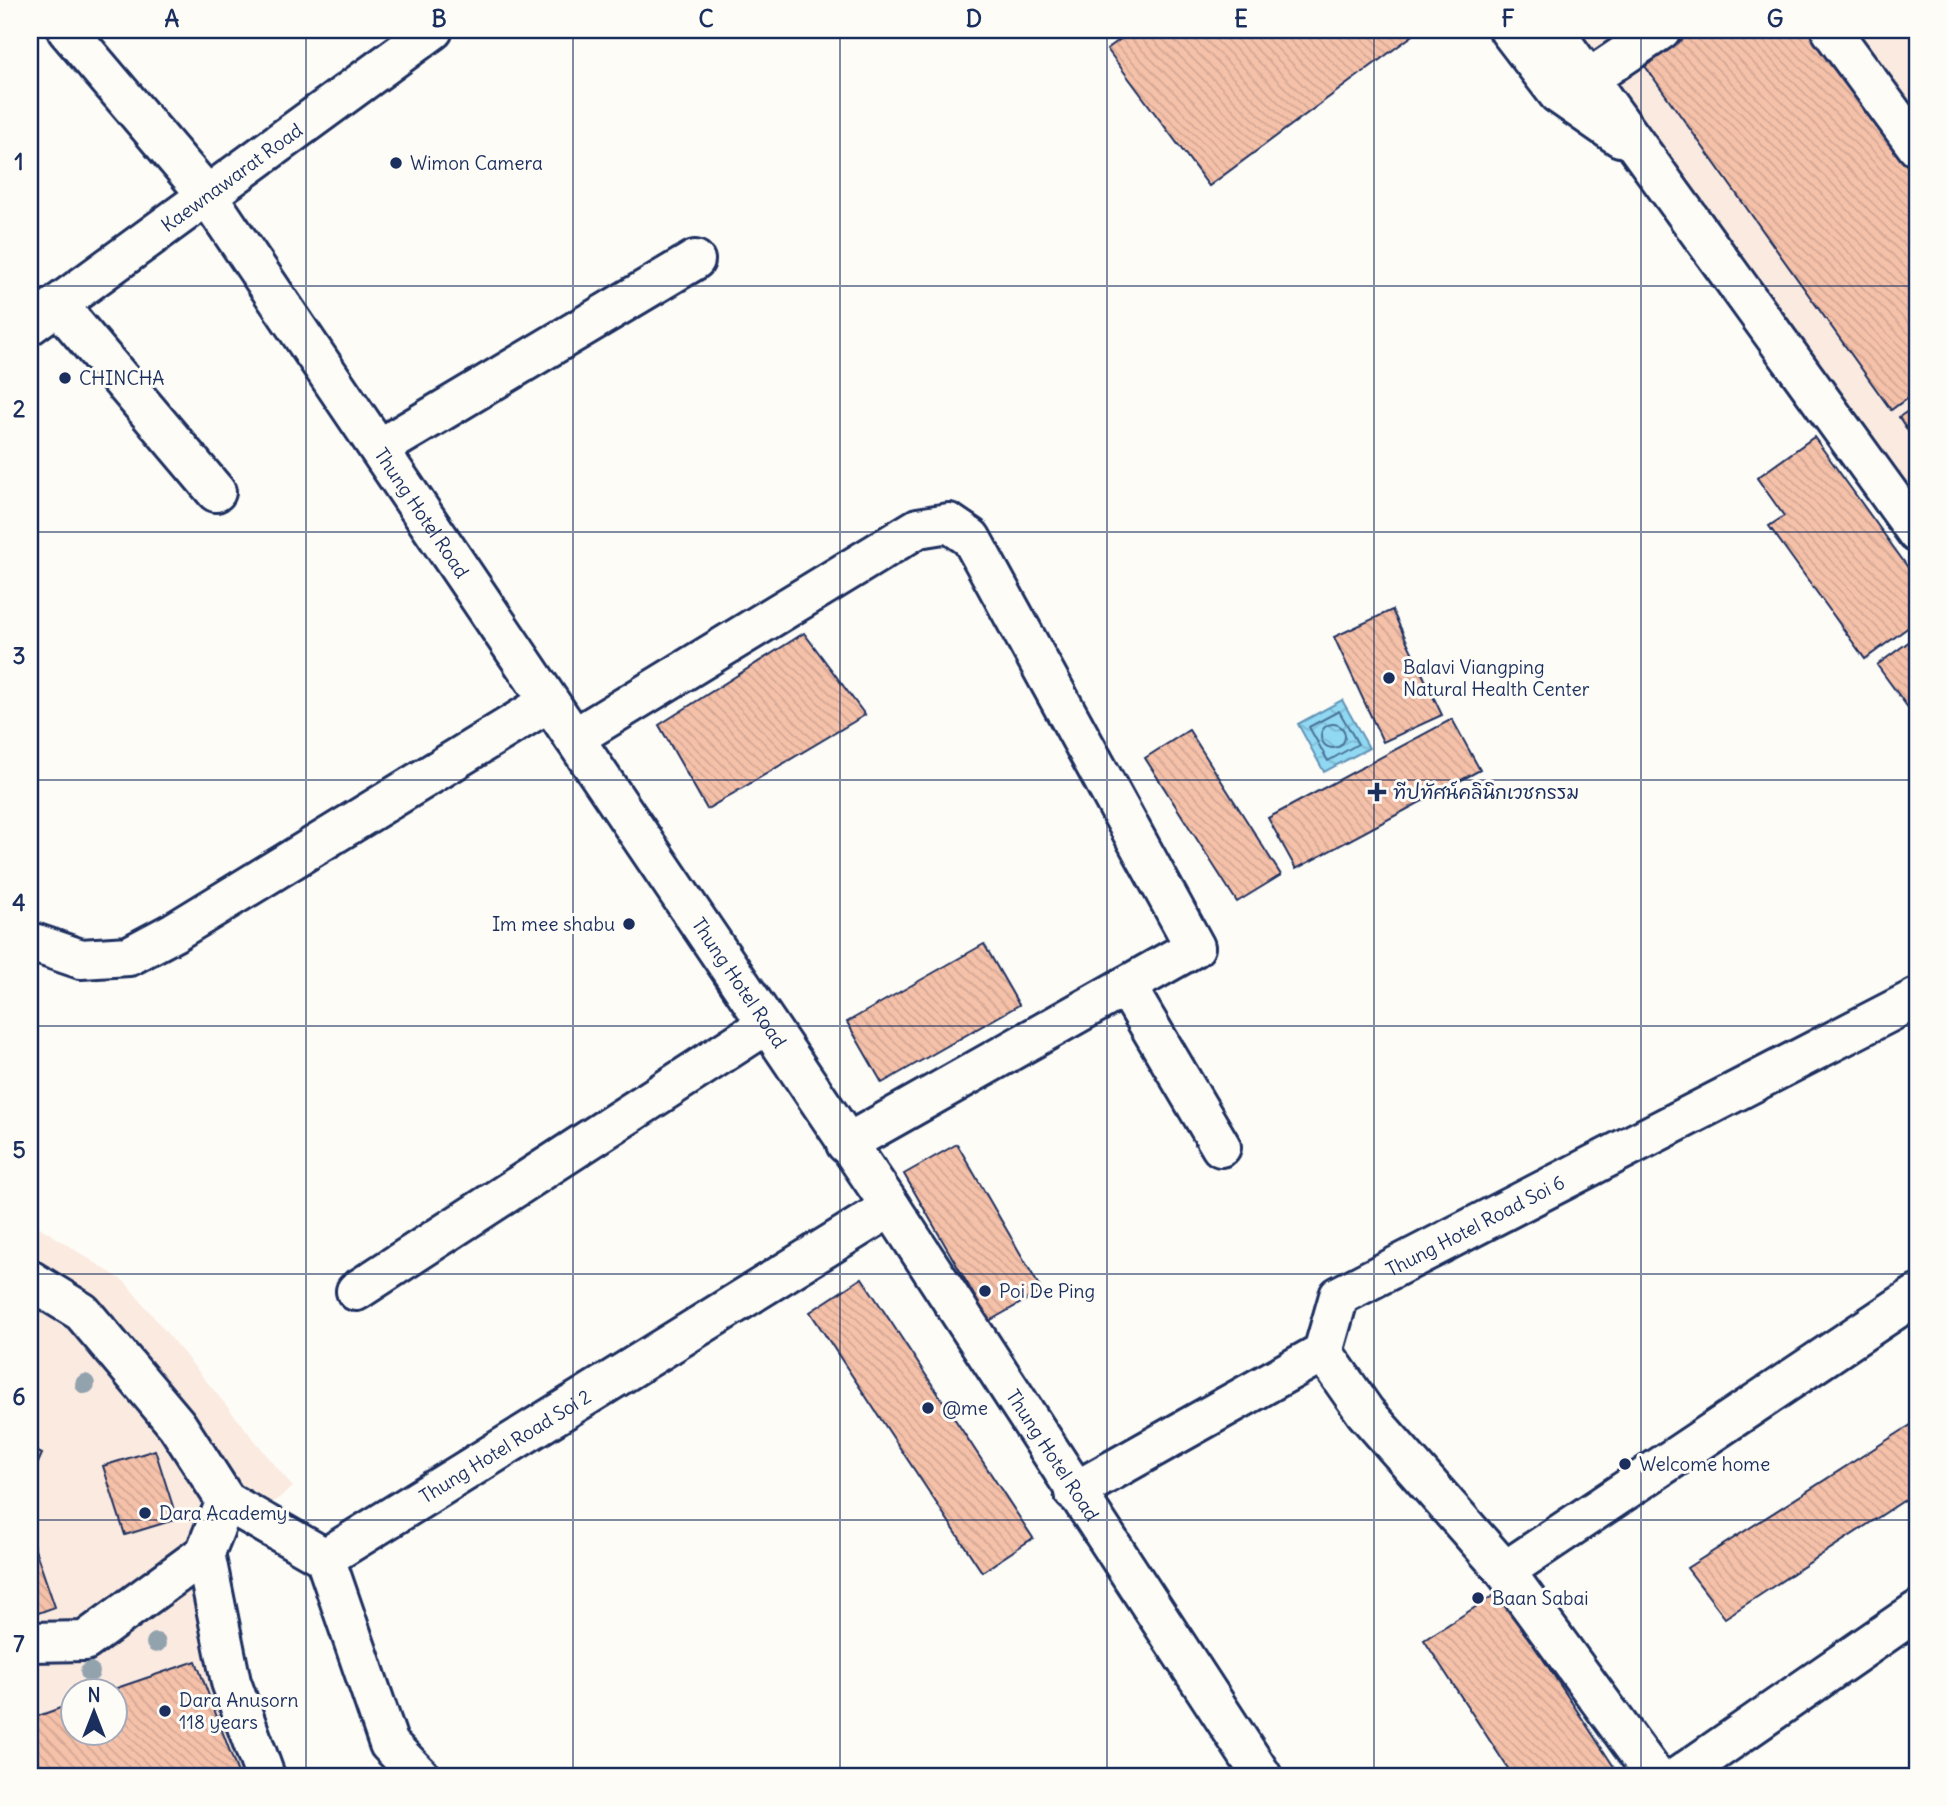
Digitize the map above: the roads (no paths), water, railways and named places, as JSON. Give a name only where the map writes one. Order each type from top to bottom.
[{"type":"street","name":"Thung Hotel Road","points":[[66,30],[207,195],[891,1207],[1074,1492],[1262,1776]]},
{"type":"street","name":"Kaewnawarat Road","points":[[44,315],[433,30]]},
{"type":"street","points":[[1509,30],[1574,86],[1645,154],[1917,533]]},
{"type":"street","points":[[1553,30],[1574,86]]},
{"type":"street","points":[[1574,86],[1661,30]]},
{"type":"street","points":[[1831,30],[1906,113],[1917,147]]},
{"type":"street","points":[[380,448],[695,260]]},
{"type":"street","points":[[44,315],[216,492]]},
{"type":"street","points":[[574,738],[918,528],[949,523],[971,538],[1195,947],[846,1144]]},
{"type":"street","points":[[37,944],[81,960],[129,956],[174,932],[549,702]]},
{"type":"street","points":[[1126,986],[1221,1147]]},
{"type":"street","name":"Thung Hotel Road Soi 6","points":[[1323,1352],[1339,1296],[1917,998]]},
{"type":"street","points":[[356,1291],[766,1025]]},
{"type":"street","name":"Thung Hotel Road Soi 2","points":[[325,1558],[891,1207]]},
{"type":"street","points":[[30,1280],[82,1312],[177,1425],[226,1501],[325,1558],[389,1744],[421,1776]]},
{"type":"street","points":[[1505,1571],[1917,1295]]},
{"type":"street","points":[[1074,1492],[1323,1352],[1365,1412],[1505,1571],[1655,1776]]},
{"type":"street","points":[[30,1642],[85,1641],[205,1553],[226,1501]]},
{"type":"street","points":[[205,1553],[231,1682],[265,1776]]},
{"type":"street","points":[[1679,1776],[1917,1611]]},
{"type":"water","points":[[1342,700],[1369,748],[1324,772],[1298,724]]},
{"type":"place","name":"Wimon Camera","points":[[396,163]]},
{"type":"place","name":"CHINCHA","points":[[65,378]]},
{"type":"place","name":"Balavi Viangping Natural Health Center","points":[[1389,678]]},
{"type":"place","name":"ทีปทัศน์คลินิกเวชกรรม","points":[[1377,792]]},
{"type":"place","name":"Im mee shabu","points":[[629,924]]},
{"type":"place","name":"Poi De Ping","points":[[985,1291]]},
{"type":"place","name":"@me","points":[[928,1408]]},
{"type":"place","name":"Welcome home","points":[[1625,1464]]},
{"type":"place","name":"Dara Academy","points":[[145,1513]]},
{"type":"place","name":"Baan Sabai","points":[[1478,1598]]},
{"type":"place","name":"Dara Anusorn 118 years","points":[[165,1711]]}]
